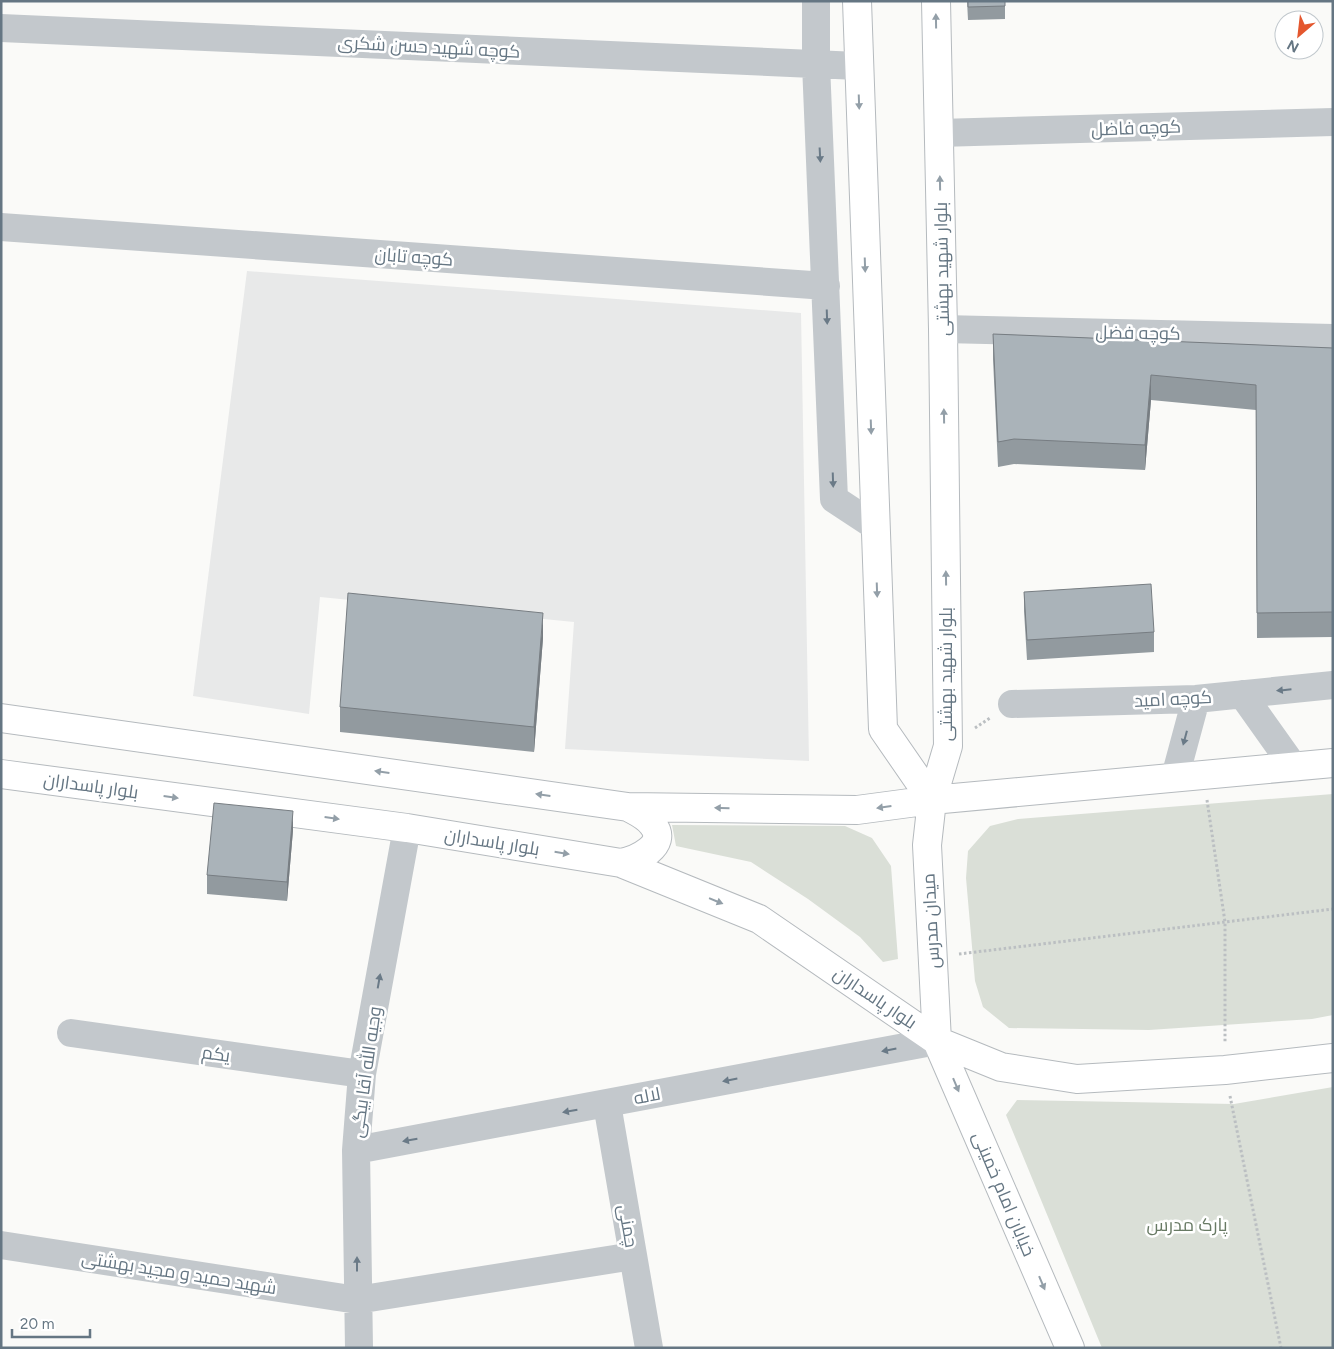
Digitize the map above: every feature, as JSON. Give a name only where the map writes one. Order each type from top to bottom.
[{"type":"main road","points":[[857,1],[883,729],[932,800]]},
{"type":"main road","name":"بلوار شهید بهشتی","points":[[932,800],[948,746],[943,328],[936,1]]},
{"type":"main road","points":[[1,718],[628,807],[857,810],[932,800],[1333,763]]},
{"type":"main road","name":"بلوار پاسداران","points":[[1,774],[407,828],[621,863],[759,919],[937,1041]]},
{"type":"main road","name":"میدان مدرس","points":[[932,800],[928,845],[937,1041]]},
{"type":"main road","points":[[621,863],[638,859],[646,854],[656,838],[655,827],[647,818],[628,807]]},
{"type":"main road","points":[[937,1041],[1002,1067],[1078,1079],[1225,1070],[1333,1058]]},
{"type":"main road","name":"خیابان امام خمینی","points":[[937,1041],[1070,1348]]},
{"type":"street","points":[[816,1],[816,64],[834,499],[875,526]]},
{"type":"street","name":"کوچه شهید حسن شکری","points":[[1,28],[858,66]]},
{"type":"street","name":"کوچه فاضل","points":[[939,133],[1333,122]]},
{"type":"street","name":"کوچه تابان","points":[[1,227],[826,286]]},
{"type":"street","name":"کوچه فضل","points":[[943,328],[1333,338]]},
{"type":"street","name":"کوچه امید","points":[[1012,704],[1196,699],[1333,685]]},
{"type":"street","points":[[1242,694],[1294,767]]},
{"type":"street","points":[[1174,778],[1196,699]]},
{"type":"street","name":"وجیه الله آقا بیگی","points":[[358,1348],[356,1150],[362,1074],[407,828]]},
{"type":"street","name":"یکم","points":[[71,1033],[362,1074]]},
{"type":"street","name":"لاله","points":[[356,1150],[937,1041]]},
{"type":"street","name":"چمنی","points":[[607,1104],[649,1348]]},
{"type":"street","name":"شهید حمید و مجید بهشتی","points":[[1,1245],[357,1300],[633,1256]]},
{"type":"path","points":[[1204,775],[1225,922],[1225,1070],[1281,1348]]},
{"type":"path","points":[[933,957],[1333,908]]},
{"type":"shaded area","points":[[247,271],[801,313],[809,761],[565,749],[574,622],[320,597],[309,714],[193,696]]},
{"type":"green space","points":[[1333,794],[1333,1015],[1312,1019],[1149,1030],[1009,1028],[983,1007],[975,981],[966,878],[968,851],[990,826],[1018,819]]},
{"type":"green space","points":[[672,825],[845,826],[872,838],[891,866],[898,959],[883,962],[860,937],[808,899],[751,862],[676,846]]},
{"type":"green space","name":"پارک مدرس","points":[[1333,1087],[1333,1348],[1102,1348],[1006,1115],[1017,1100],[1234,1104]]},
{"type":"building","points":[[968,1],[1005,1],[1005,6],[968,7]]},
{"type":"building","points":[[993,334],[1333,348],[1333,612],[1257,613],[1256,385],[1151,375],[1145,445],[1014,439],[998,442]]},
{"type":"building","points":[[1151,584],[1154,632],[1027,640],[1024,592]]},
{"type":"building","points":[[348,593],[543,613],[534,727],[340,707]]},
{"type":"building","points":[[214,803],[293,811],[287,882],[207,875]]}]
